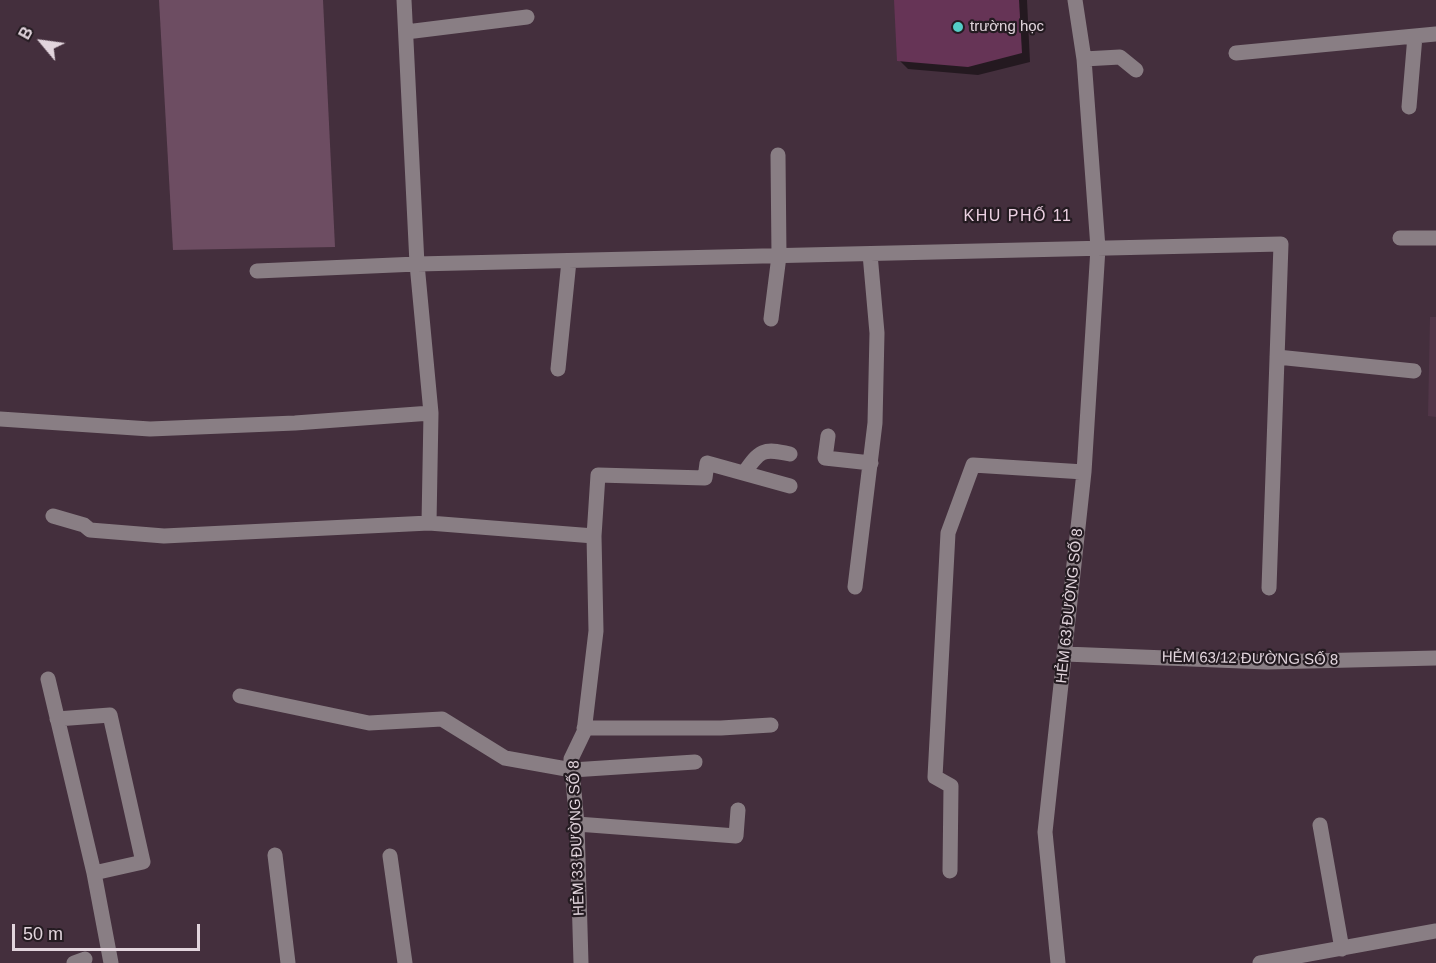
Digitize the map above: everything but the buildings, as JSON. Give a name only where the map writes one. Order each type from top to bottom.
[{"type":"street","points":[[404,0],[417,264],[431,413],[429,523]]},
{"type":"street","name":"HẺM 63 ĐƯỜNG SỐ 8","points":[[1058,963],[1045,832],[1084,472],[1098,248],[1084,59],[1075,0]]},
{"type":"street","points":[[406,32],[527,17]]},
{"type":"street","points":[[1236,53],[1436,34]]},
{"type":"street","points":[[1409,107],[1415,36]]},
{"type":"street","points":[[1084,59],[1120,57],[1136,70]]},
{"type":"street","points":[[771,319],[779,256],[778,155]]},
{"type":"street","points":[[1400,238],[1436,238]]},
{"type":"street","points":[[257,271],[417,264],[1281,244],[1269,588]]},
{"type":"street","points":[[855,587],[875,423],[877,333],[870,254]]},
{"type":"street","points":[[558,369],[569,261]]},
{"type":"street","points":[[1277,357],[1414,371]]},
{"type":"street","points":[[0,419],[150,429],[295,423],[431,413]]},
{"type":"street","points":[[828,436],[825,458],[871,463]]},
{"type":"street","points":[[790,454],[770,450],[758,456],[744,473],[790,486]]},
{"type":"street","name":"HẺM 33 ĐƯỜNG SỐ 8","points":[[581,963],[577,824],[571,759],[585,729],[596,631],[594,536],[598,475],[705,478],[707,463],[744,473]]},
{"type":"street","points":[[950,871],[951,786],[934,777],[948,533],[973,465],[1084,472]]},
{"type":"street","points":[[53,516],[84,525],[90,530],[164,536],[429,523],[594,536]]},
{"type":"street","name":"HẺM 63/12 ĐƯỜNG SỐ 8","points":[[1065,654],[1267,662],[1436,658]]},
{"type":"street","points":[[48,679],[94,873],[111,963]]},
{"type":"street","points":[[240,696],[369,723],[442,719],[505,758],[572,770],[695,762]]},
{"type":"street","points":[[57,718],[110,715],[143,862],[94,873]]},
{"type":"street","points":[[585,729],[721,728],[771,725]]},
{"type":"street","points":[[577,824],[736,836],[738,810]]},
{"type":"street","points":[[1320,825],[1342,949]]},
{"type":"street","points":[[275,855],[288,963]]},
{"type":"street","points":[[390,856],[405,963]]},
{"type":"street","points":[[1260,963],[1324,958],[1342,949],[1436,931]]},
{"type":"shaded area","points":[[159,0],[323,0],[335,247],[173,250]]},
{"type":"shaded area","points":[[1430,317],[1436,317],[1436,417],[1428,416]]},
{"type":"place","name":"trường học","points":[[958,27]]},
{"type":"district","name":"KHU PHỐ 11","points":[[1018,217]]}]
